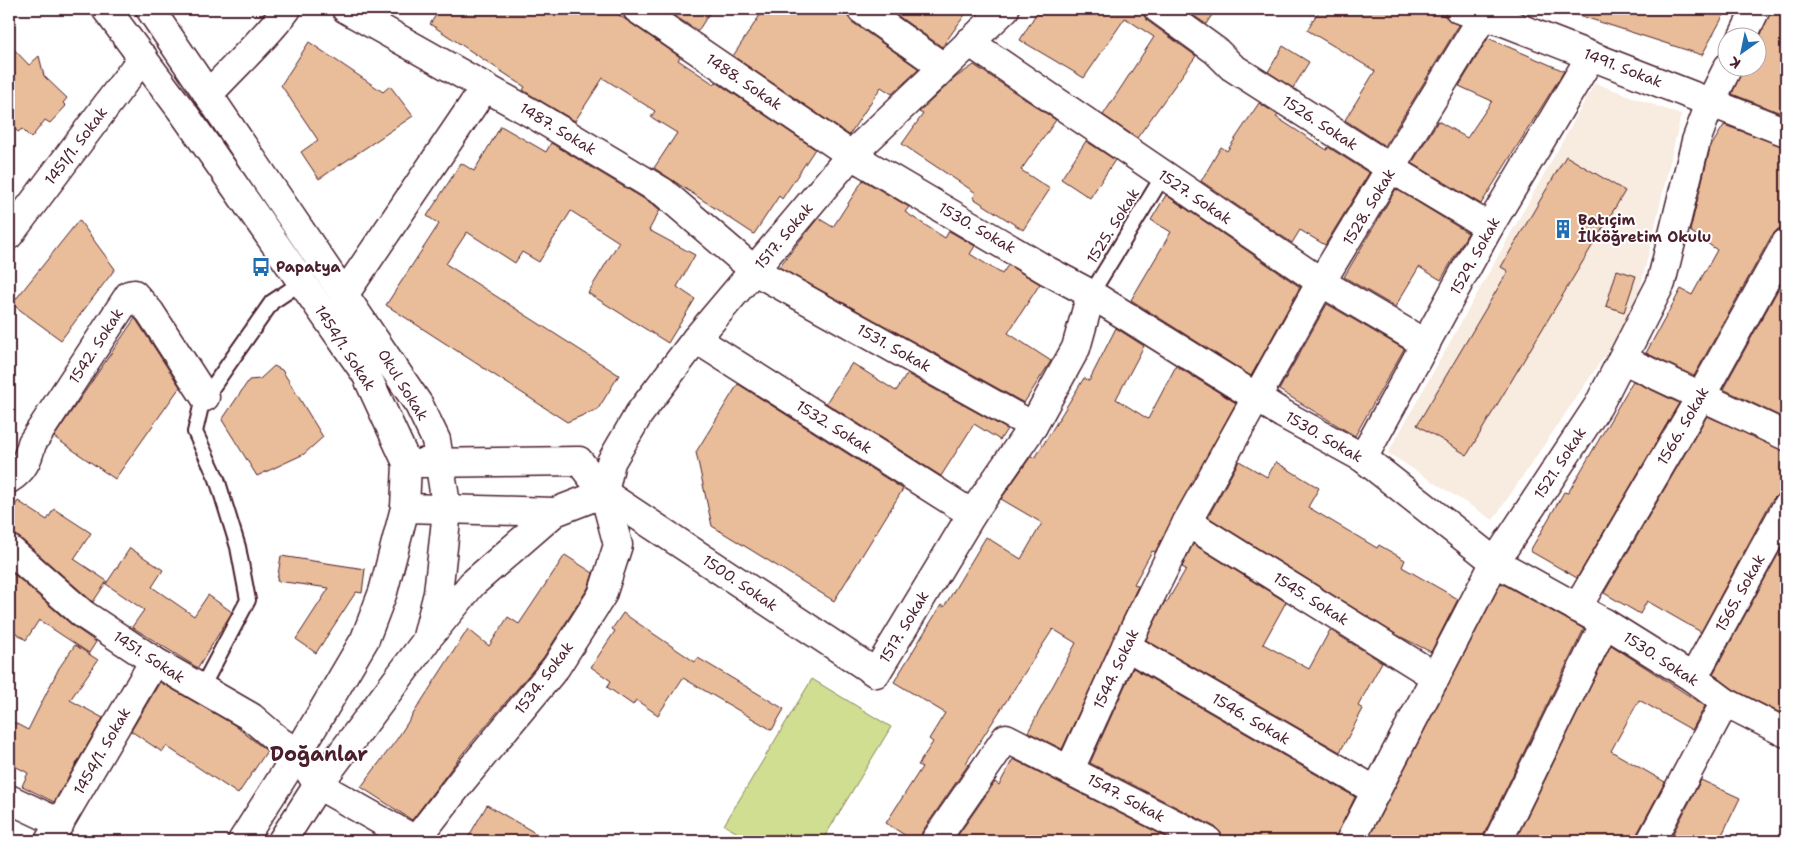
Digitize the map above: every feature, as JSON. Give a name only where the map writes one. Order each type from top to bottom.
[{"type":"street","name":"1454/1. Sokak","points":[[106,9],[143,57],[366,374],[407,463],[405,508],[383,592],[365,639],[298,753],[242,841]]},
{"type":"street","name":"Okul Sokak","points":[[150,9],[419,405],[436,440],[441,463],[447,511],[438,593],[426,641],[318,785],[282,841]]},
{"type":"street","points":[[208,95],[242,57],[269,33],[287,9]]},
{"type":"street","name":"1487. Sokak","points":[[346,9],[486,87],[663,192],[755,271]]},
{"type":"street","name":"1488. Sokak","points":[[637,9],[851,155]]},
{"type":"street","points":[[861,9],[943,68]]},
{"type":"street","name":"1517. Sokak","points":[[604,493],[611,462],[639,414],[696,339],[851,155],[1005,9]]},
{"type":"street","name":"1526. Sokak","points":[[1158,9],[1216,51],[1232,67],[1489,228]]},
{"type":"street","points":[[1747,28],[1756,9]]},
{"type":"street","name":"1528. Sokak","points":[[1257,396],[1321,282],[1489,14]]},
{"type":"street","name":"1491. Sokak","points":[[1489,14],[1786,132]]},
{"type":"street","name":"1527. Sokak","points":[[969,42],[1321,282],[1426,344]]},
{"type":"street","name":"1529. Sokak","points":[[1362,458],[1489,228],[1591,56]]},
{"type":"street","name":"1451/1. Sokak","points":[[9,236],[143,57]]},
{"type":"street","name":"1521. Sokak","points":[[1350,841],[1495,562],[1598,406],[1661,283],[1696,142],[1711,101],[1722,78]]},
{"type":"street","points":[[344,295],[486,87]]},
{"type":"street","name":"1530. Sokak","points":[[851,155],[1048,272],[1091,294],[1283,414],[1362,458],[1495,562],[1605,623],[1693,678],[1725,702],[1786,733]]},
{"type":"street","name":"1566. Sokak","points":[[1578,608],[1701,396],[1786,243]]},
{"type":"street","name":"1531. Sokak","points":[[755,271],[1033,426]]},
{"type":"street","name":"1542. Sokak","points":[[9,479],[18,473],[28,457],[32,444],[129,295],[134,294],[150,312],[205,397]]},
{"type":"street","name":"1517. Sokak","points":[[876,673],[972,514],[1033,426],[1076,348],[1091,294]]},
{"type":"street","name":"1532. Sokak","points":[[696,339],[972,514]]},
{"type":"street","points":[[1622,359],[1786,436]]},
{"type":"street","name":"1544. Sokak","points":[[1070,769],[1126,646],[1186,522],[1257,396]]},
{"type":"street","points":[[407,463],[580,461],[604,493],[555,512],[472,584],[426,641]]},
{"type":"street","name":"1500. Sokak","points":[[604,493],[876,673]]},
{"type":"street","name":"1534. Sokak","points":[[416,841],[464,778],[556,667],[602,595],[618,545],[604,493]]},
{"type":"street","points":[[405,508],[447,511],[555,512]]},
{"type":"street","name":"1565. Sokak","points":[[1693,678],[1786,508]]},
{"type":"street","name":"1545. Sokak","points":[[1186,522],[1436,677]]},
{"type":"street","name":"1451. Sokak","points":[[9,549],[83,614],[154,661],[251,717],[298,753]]},
{"type":"street","points":[[1498,841],[1605,623]]},
{"type":"street","name":"1546. Sokak","points":[[1126,646],[1376,791]]},
{"type":"street","name":"1454/1. Sokak","points":[[54,832],[154,661]]},
{"type":"street","points":[[1651,841],[1725,702]]},
{"type":"street","points":[[935,841],[1006,738],[1070,769]]},
{"type":"street","points":[[298,753],[318,785],[416,841]]},
{"type":"street","name":"1547. Sokak","points":[[1070,769],[1208,841]]},
{"type":"street","points":[[9,799],[54,832]]},
{"type":"lane","name":"1525. Sokak","points":[[1091,294],[1163,176]]},
{"type":"lane","points":[[201,689],[248,600],[236,538],[216,479],[195,432],[205,397],[272,302],[302,282]]},
{"type":"shaded area","points":[[1595,83],[1681,115],[1635,311],[1493,520],[1388,453]]},
{"type":"green space","points":[[812,679],[891,727],[822,841],[751,841],[724,825]]},
{"type":"building","points":[[440,9],[610,9],[680,57],[678,60],[714,84],[716,82],[815,149],[782,199],[779,196],[754,234],[654,168],[677,133],[651,117],[655,111],[603,78],[575,121],[523,90],[525,87],[430,24]]},
{"type":"building","points":[[664,9],[712,9],[698,31]]},
{"type":"building","points":[[764,9],[838,9],[846,14],[852,22],[919,69],[892,94],[881,87],[849,135],[733,56]]},
{"type":"building","points":[[892,9],[969,9],[942,47],[891,11]]},
{"type":"building","points":[[1039,9],[1143,9],[1144,16],[1149,22],[1196,56],[1137,138],[1103,115],[1154,37],[1125,18],[1084,78],[1020,40]]},
{"type":"building","points":[[1184,9],[1216,9],[1206,24]]},
{"type":"building","points":[[1320,9],[1433,9],[1459,25],[1385,146],[1345,120],[1375,71],[1307,30]]},
{"type":"building","points":[[1572,9],[1727,9],[1702,55],[1572,13]]},
{"type":"building","points":[[1771,9],[1786,9],[1786,115],[1732,94],[1739,78],[1768,78],[1768,28],[1764,28]]},
{"type":"building","points":[[1488,38],[1564,71],[1481,204],[1412,163],[1438,121],[1467,138],[1492,101],[1459,86]]},
{"type":"building","points":[[309,42],[383,92],[390,86],[413,116],[319,179],[301,152],[318,140],[281,85]]},
{"type":"building","points":[[9,44],[29,65],[39,56],[44,76],[67,98],[63,103],[66,106],[50,123],[45,120],[31,138],[22,129],[18,132],[9,123]]},
{"type":"building","points":[[1283,46],[1309,62],[1293,88],[1268,72]]},
{"type":"building","points":[[974,65],[1056,120],[1021,170],[1050,189],[1023,230],[973,198],[976,193],[902,144],[923,114],[919,112],[956,77]]},
{"type":"building","points":[[1259,103],[1278,115],[1276,117],[1327,150],[1328,147],[1369,173],[1325,245],[1300,230],[1292,243],[1201,181],[1221,147],[1227,151]]},
{"type":"building","points":[[1724,125],[1786,147],[1786,227],[1778,229],[1772,235],[1694,376],[1646,353],[1681,289],[1692,295],[1717,250],[1690,231],[1710,148]]},
{"type":"building","points":[[501,126],[546,152],[551,143],[654,205],[660,210],[649,230],[695,255],[677,287],[695,299],[668,343],[588,293],[619,242],[571,211],[539,262],[522,252],[515,263],[467,232],[446,264],[619,375],[598,409],[567,422],[386,305],[439,224],[427,216],[461,163],[474,171]]},
{"type":"building","points":[[1086,141],[1115,160],[1090,198],[1061,179]]},
{"type":"building","points":[[1566,156],[1625,191],[1467,455],[1417,425],[1508,271],[1501,267]]},
{"type":"building","points":[[863,180],[909,207],[905,212],[945,238],[949,231],[975,246],[970,254],[1002,274],[1008,265],[1040,284],[1008,333],[1051,361],[1024,403],[779,267],[818,218],[833,227]]},
{"type":"building","points":[[1396,189],[1468,233],[1441,280],[1419,267],[1395,307],[1344,277]]},
{"type":"building","points":[[1166,195],[1300,287],[1251,376],[1131,300],[1171,232],[1151,220]]},
{"type":"building","points":[[79,220],[115,269],[61,340],[12,304]]},
{"type":"building","points":[[1617,270],[1636,276],[1624,312],[1606,306]]},
{"type":"building","points":[[1786,275],[1786,419],[1723,389]]},
{"type":"building","points":[[1327,304],[1404,349],[1355,436],[1279,390]]},
{"type":"building","points":[[135,318],[180,387],[115,479],[54,437]]},
{"type":"building","points":[[1116,328],[1144,346],[1116,399],[1148,419],[1176,366],[1236,403],[1155,552],[1152,551],[1134,584],[1138,586],[1062,749],[1028,732],[1076,643],[1053,629],[966,763],[968,765],[922,832],[920,841],[914,841],[886,823],[922,767],[918,765],[933,742],[929,739],[945,713],[894,682],[941,605],[944,607],[986,537],[1021,559],[1042,523],[1001,499],[1031,456],[1035,458],[1084,378],[1089,381]]},
{"type":"building","points":[[852,363],[896,391],[907,374],[1007,429],[1000,440],[974,424],[941,476],[826,403]]},
{"type":"building","points":[[274,366],[282,370],[323,437],[304,454],[257,476],[222,420],[249,380],[260,379]]},
{"type":"building","points":[[1633,381],[1679,403],[1577,578],[1530,551],[1564,492],[1568,493]]},
{"type":"building","points":[[738,384],[903,489],[834,601],[712,526],[696,452]]},
{"type":"building","points":[[1707,416],[1786,451],[1786,492],[1778,494],[1772,500],[1701,632],[1647,601],[1640,614],[1604,593]]},
{"type":"building","points":[[1239,461],[1267,477],[1276,462],[1319,488],[1308,507],[1377,548],[1379,545],[1405,560],[1402,567],[1458,599],[1431,652],[1397,635],[1208,517]]},
{"type":"building","points":[[18,501],[47,520],[54,509],[91,533],[74,559],[107,581],[93,602],[19,537],[9,534],[9,514]]},
{"type":"building","points":[[1786,540],[1786,716],[1733,689],[1713,674]]},
{"type":"building","points":[[1193,544],[1286,602],[1263,644],[1309,669],[1330,630],[1382,662],[1358,706],[1363,709],[1340,752],[1146,640],[1165,601],[1167,602],[1186,569],[1182,567]]},
{"type":"building","points":[[130,548],[163,570],[152,587],[194,616],[208,595],[232,612],[198,668],[132,627],[144,610],[106,584]]},
{"type":"building","points":[[565,555],[593,573],[588,588],[543,658],[463,753],[412,820],[361,787],[397,739],[468,629],[489,646],[508,617],[519,624]]},
{"type":"building","points":[[281,556],[365,569],[362,593],[356,592],[316,653],[296,639],[329,588],[277,581]]},
{"type":"building","points":[[9,570],[73,626],[96,642],[89,653],[39,620],[26,640],[9,628]]},
{"type":"building","points":[[1501,583],[1584,629],[1482,841],[1367,841]]},
{"type":"building","points":[[623,613],[695,662],[698,658],[784,709],[772,730],[683,678],[658,715],[636,700],[633,705],[607,687],[611,681],[591,667],[615,631],[612,629]]},
{"type":"building","points":[[75,645],[98,660],[70,700],[103,718],[54,802],[22,786],[28,773],[9,763],[9,720],[28,730],[59,668]]},
{"type":"building","points":[[1611,645],[1705,706],[1692,730],[1639,700],[1611,751],[1665,782],[1635,841],[1515,841]]},
{"type":"building","points":[[1133,668],[1355,797],[1334,841],[1223,841],[1221,833],[1215,827],[1090,763]]},
{"type":"building","points":[[160,682],[233,724],[267,751],[238,794],[166,746],[162,752],[131,731]]},
{"type":"building","points":[[1013,759],[1174,841],[961,841],[956,838],[995,782],[999,785]]},
{"type":"building","points":[[1701,780],[1740,798],[1719,841],[1669,841]]},
{"type":"building","points":[[487,805],[549,841],[466,841]]},
{"type":"place","name":"Batıçim İlköğretim Okulu","points":[[1563,229]]},
{"type":"place","name":"Papatya","points":[[261,267]]},
{"type":"district","name":"Doğanlar","points":[[319,754]]}]
